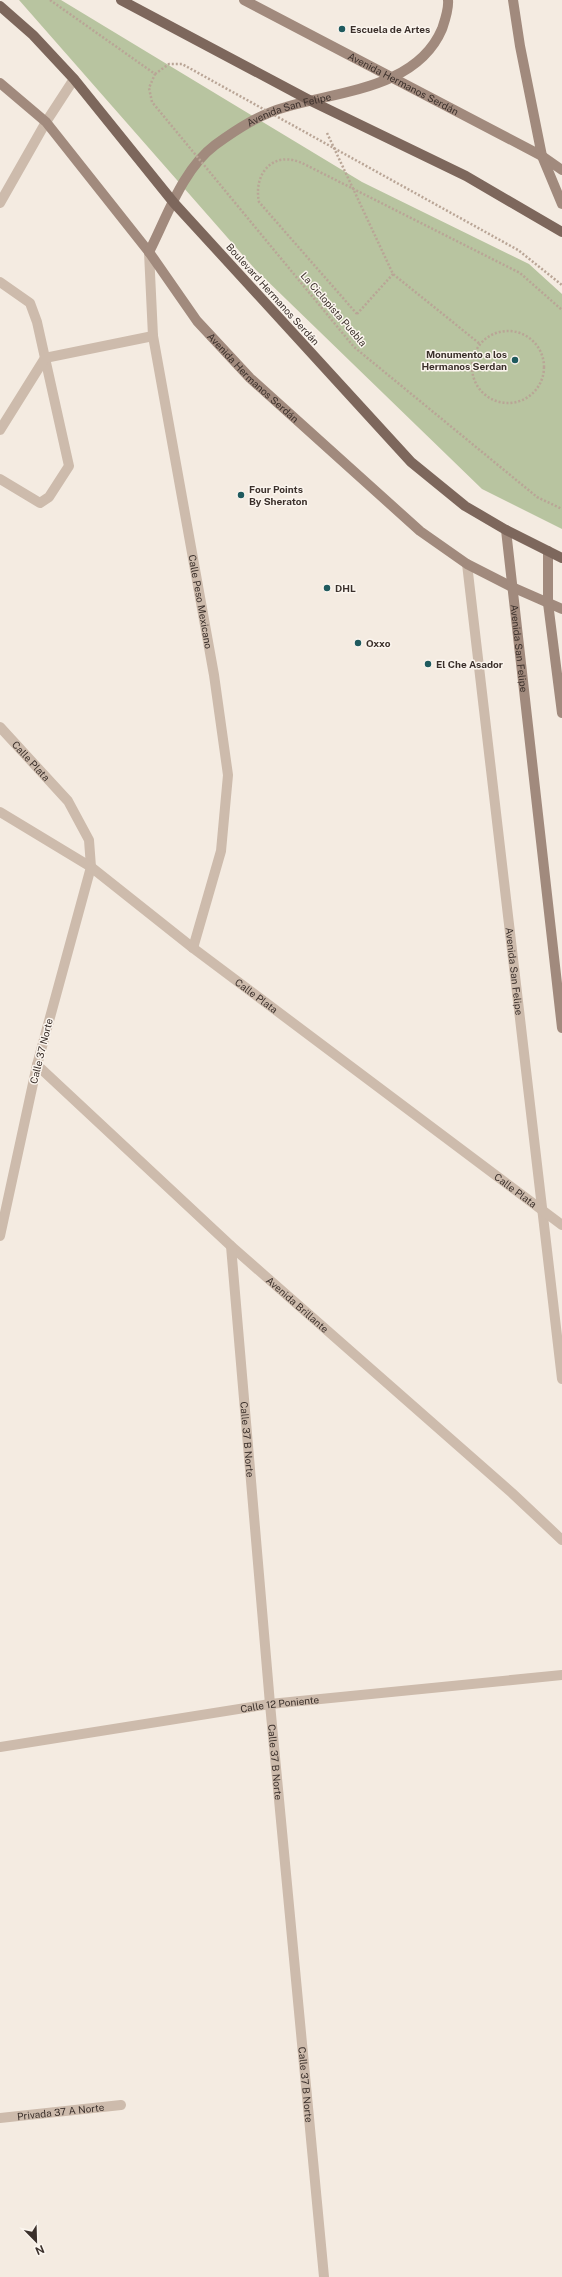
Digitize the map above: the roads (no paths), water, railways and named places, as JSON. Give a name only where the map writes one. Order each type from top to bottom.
[{"type":"main road","points":[[121,0],[311,100],[466,176],[562,232]]},
{"type":"main road","name":"Avenida Hermanos Serdán","points":[[244,0],[542,156],[562,170]]},
{"type":"main road","name":"Avenida San Felipe","points":[[149,252],[195,165],[213,146],[242,126],[265,115],[311,100],[394,78],[422,59],[436,43],[444,25],[448,0]]},
{"type":"main road","points":[[513,0],[520,46],[542,156],[562,204]]},
{"type":"main road","name":"Boulevard Hermanos Serdán","points":[[0,6],[33,35],[74,79],[174,203],[411,462],[465,506],[506,530],[562,558]]},
{"type":"main road","name":"Avenida Hermanos Serdán","points":[[0,83],[46,122],[149,252],[197,321],[250,378],[420,531],[467,564],[512,588],[562,609]]},
{"type":"main road","name":"Avenida San Felipe","points":[[506,530],[562,1028]]},
{"type":"main road","points":[[548,551],[548,603],[562,714]]},
{"type":"street","points":[[0,203],[46,122],[74,79]]},
{"type":"street","name":"Calle Peso Mexicano","points":[[149,252],[153,336],[214,675],[228,775],[221,851],[194,948]]},
{"type":"street","points":[[0,282],[30,303],[45,358],[69,466],[49,497],[40,503],[0,479]]},
{"type":"street","points":[[0,430],[45,358],[153,336]]},
{"type":"street","name":"Avenida San Felipe","points":[[467,564],[544,1211],[562,1379]]},
{"type":"street","name":"Calle Plata","points":[[0,727],[68,802],[89,840],[91,867],[194,948],[562,1225]]},
{"type":"street","points":[[0,812],[91,867]]},
{"type":"street","name":"Calle 37 Norte","points":[[0,1236],[37,1066],[91,867]]},
{"type":"street","name":"Avenida Brillante","points":[[37,1066],[231,1246],[512,1493],[562,1540]]},
{"type":"street","name":"Calle 37 B Norte","points":[[231,1246],[270,1704],[324,2277]]},
{"type":"street","name":"Calle 12 Poniente","points":[[0,1747],[270,1704],[562,1675]]},
{"type":"street","name":"Privada 37 A Norte","points":[[0,2118],[121,2104]]},
{"type":"place","name":"Escuela de Artes","points":[[342,29]]},
{"type":"place","name":"Monumento a los Hermanos Serdan","points":[[515,360]]},
{"type":"place","name":"Four Points By Sheraton","points":[[241,495]]},
{"type":"place","name":"DHL","points":[[327,588]]},
{"type":"place","name":"Oxxo","points":[[358,643]]},
{"type":"place","name":"El Che Asador","points":[[428,664]]}]
